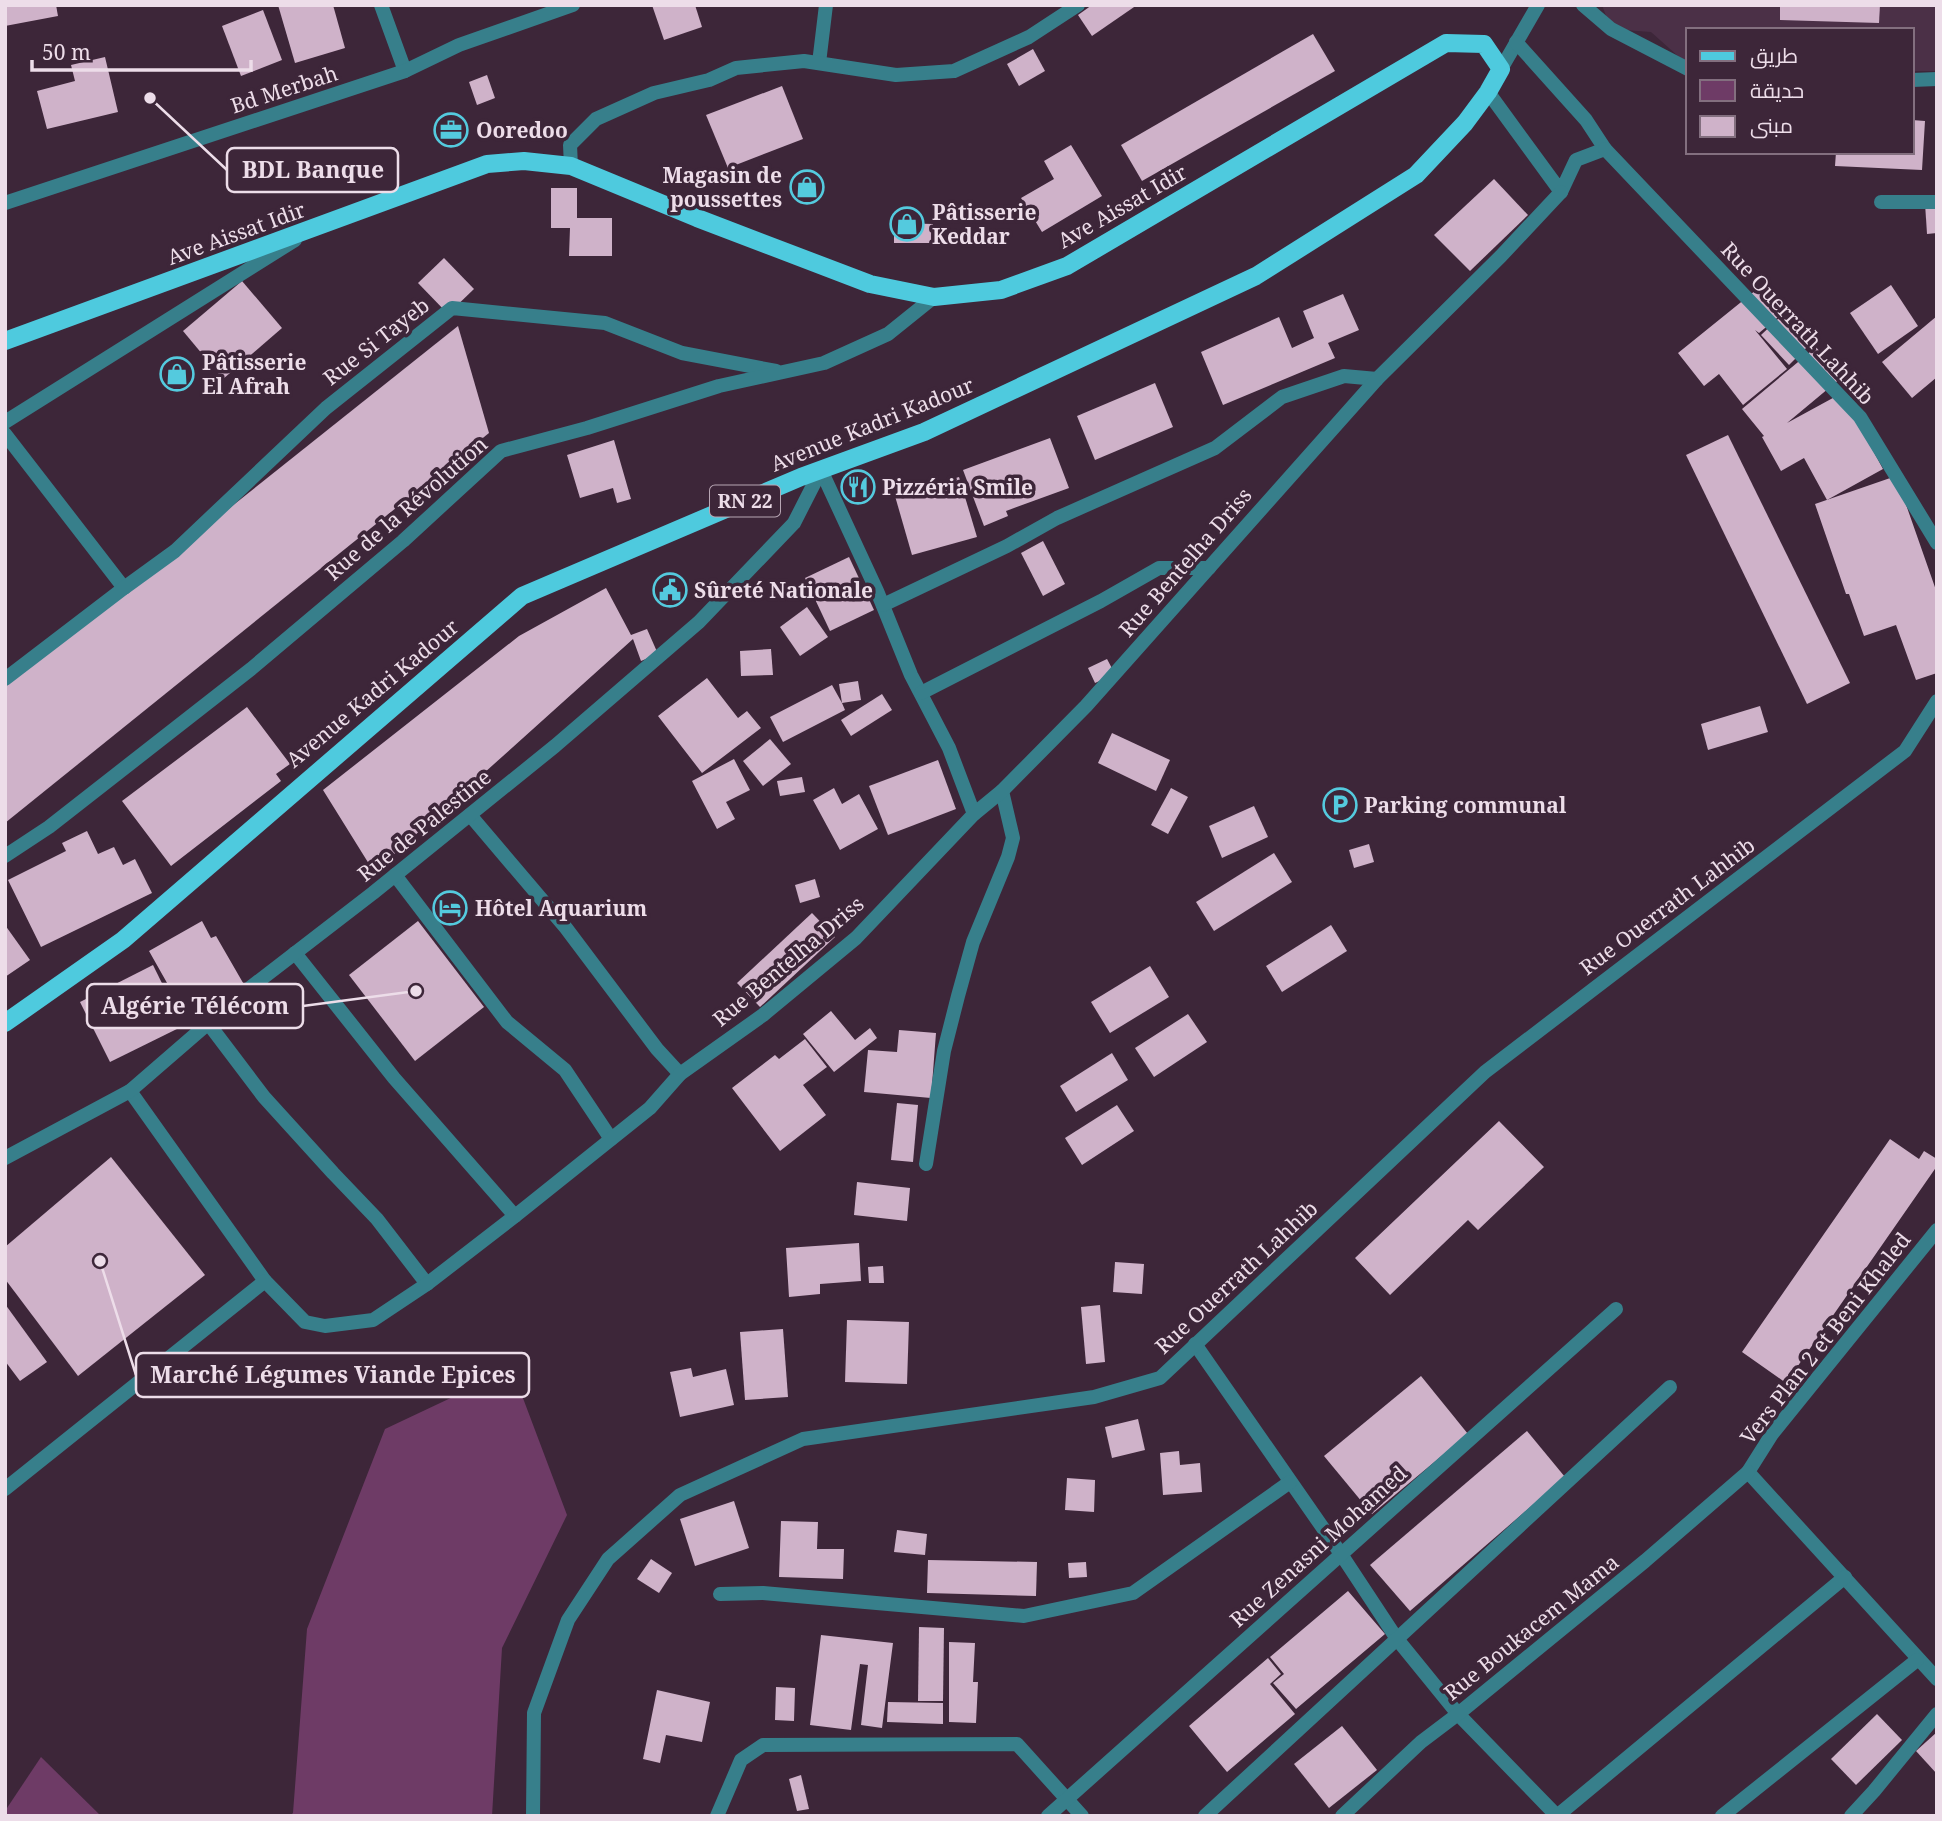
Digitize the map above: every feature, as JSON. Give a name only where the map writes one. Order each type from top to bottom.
[{"type":"main road","name":"Ave Aissat Idir","points":[[5,341],[487,164],[524,161],[571,166],[697,218],[870,284],[933,297],[1001,290],[1067,266],[1446,43],[1485,44],[1501,69]]},
{"type":"main road","name":"Avenue Kadri Kadour","points":[[5,1023],[123,940],[522,596],[821,470],[924,432],[1256,276],[1416,175],[1465,123],[1501,69]]},
{"type":"street","points":[[382,5],[405,71]]},
{"type":"street","name":"Bd Merbah","points":[[5,203],[405,71],[459,45],[573,5]]},
{"type":"street","points":[[819,63],[826,5]]},
{"type":"street","points":[[571,166],[570,145],[596,119],[654,93],[709,80],[736,68],[804,61],[896,75],[954,71],[1029,37],[1078,5]]},
{"type":"street","points":[[1501,69],[1538,5]]},
{"type":"street","points":[[1583,5],[1611,29],[1686,68]]},
{"type":"street","name":"Rue Ouerrath Lahhib","points":[[1516,42],[1586,120],[1605,149],[1860,418],[1937,543]]},
{"type":"street","points":[[1914,80],[1937,79]]},
{"type":"street","points":[[1488,92],[1561,192]]},
{"type":"street","name":"Rue Bentelha Driss","points":[[130,1091],[265,1281],[305,1322],[325,1326],[373,1320],[427,1284],[515,1216],[650,1108],[680,1074],[763,1015],[856,938],[974,814],[1002,791],[1086,706],[1377,379],[1501,256],[1561,192],[1576,160],[1605,149]]},
{"type":"street","points":[[1881,202],[1937,202]]},
{"type":"street","points":[[5,422],[312,229]]},
{"type":"street","name":"Rue de la Révolution","points":[[5,856],[49,827],[251,669],[403,541],[501,451],[586,428],[719,386],[824,363],[887,334],[933,297]]},
{"type":"street","name":"Rue Si Tayeb","points":[[5,679],[176,551],[326,408],[452,308],[605,323],[682,353],[781,372]]},
{"type":"street","points":[[883,605],[1007,546],[1057,518],[1215,448],[1282,397],[1344,376],[1377,379]]},
{"type":"street","points":[[5,434],[124,588]]},
{"type":"street","points":[[821,470],[920,693],[949,748],[974,814]]},
{"type":"street","name":"Rue de Palestine","points":[[5,1158],[130,1091],[208,1023],[555,746],[699,622],[794,523],[821,470]]},
{"type":"street","points":[[920,693],[1101,601],[1159,568],[1209,568]]},
{"type":"street","name":"Rue Ouerrath Lahhib","points":[[533,1816],[534,1713],[568,1620],[608,1559],[680,1495],[803,1439],[1094,1397],[1160,1378],[1485,1072],[1905,751],[1937,701]]},
{"type":"street","points":[[926,1164],[944,1051],[958,996],[973,942],[1008,857],[1013,838],[1002,791]]},
{"type":"street","points":[[470,815],[566,928],[657,1049],[680,1074]]},
{"type":"street","points":[[395,876],[507,1022],[565,1070],[611,1139]]},
{"type":"street","points":[[295,953],[394,1078],[515,1216]]},
{"type":"street","points":[[208,1023],[264,1097],[377,1219],[427,1284]]},
{"type":"street","name":"Vers Plan 2 et Beni Khaled","points":[[1937,1230],[1773,1434],[1748,1472],[1937,1679]]},
{"type":"street","points":[[5,1489],[265,1281]]},
{"type":"street","name":"Rue Zenasni Mohamed","points":[[1048,1816],[1616,1309]]},
{"type":"street","points":[[1195,1344],[1397,1639],[1458,1714],[1557,1816],[1845,1577]]},
{"type":"street","points":[[1205,1816],[1670,1387]]},
{"type":"street","name":"Rue Boukacem Mama","points":[[1342,1816],[1421,1742],[1646,1561],[1748,1472]]},
{"type":"street","points":[[720,1594],[763,1593],[1024,1616],[1133,1593],[1290,1482]]},
{"type":"street","points":[[1722,1816],[1917,1660]]},
{"type":"street","points":[[1851,1816],[1937,1714]]},
{"type":"street","points":[[717,1816],[741,1759],[763,1745],[1017,1744],[1082,1816]]},
{"type":"shaded area","points":[[1602,5],[1937,5],[1937,71],[1914,71],[1914,28],[1686,28],[1686,63],[1651,32],[1611,29]]},
{"type":"green space","points":[[512,1369],[567,1515],[502,1648],[492,1816],[290,1816],[293,1813],[307,1629],[385,1429]]},
{"type":"green space","points":[[41,1757],[101,1816],[5,1816],[5,1811]]},
{"type":"building","points":[[5,5],[56,5],[58,16],[5,26]]},
{"type":"building","points":[[278,5],[333,5],[345,48],[295,63]]},
{"type":"building","points":[[652,5],[695,5],[702,27],[664,40]]},
{"type":"building","points":[[1092,5],[1137,5],[1092,36],[1078,15]]},
{"type":"building","points":[[1780,5],[1880,5],[1879,23],[1780,20]]},
{"type":"building","points":[[263,10],[282,60],[241,76],[222,26]]},
{"type":"building","points":[[1313,34],[1335,71],[1142,181],[1121,145]]},
{"type":"building","points":[[1033,49],[1045,71],[1019,86],[1007,64]]},
{"type":"building","points":[[105,57],[118,112],[47,129],[37,91],[75,81],[71,65]]},
{"type":"building","points":[[487,75],[495,98],[477,105],[469,82]]},
{"type":"building","points":[[782,86],[803,139],[728,168],[706,115]]},
{"type":"building","points":[[1914,120],[1925,121],[1922,170],[1835,166],[1836,154],[1914,154]]},
{"type":"building","points":[[1071,145],[1102,196],[1042,232],[1021,198],[1054,179],[1044,161]]},
{"type":"building","points":[[1494,179],[1528,215],[1470,271],[1434,235]]},
{"type":"building","points":[[551,188],[577,188],[577,218],[612,218],[612,256],[569,256],[570,228],[551,228]]},
{"type":"building","points":[[1925,203],[1937,203],[1937,233],[1927,234]]},
{"type":"building","points":[[894,223],[933,224],[932,243],[894,243]]},
{"type":"building","points":[[444,258],[474,289],[448,314],[418,283]]},
{"type":"building","points":[[242,281],[282,328],[223,379],[183,331]]},
{"type":"building","points":[[1891,285],[1918,326],[1878,354],[1850,313]]},
{"type":"building","points":[[1761,286],[1783,313],[1759,333],[1755,330],[1787,369],[1743,405],[1719,374],[1704,386],[1678,353]]},
{"type":"building","points":[[1343,294],[1359,330],[1328,343],[1335,358],[1223,405],[1201,352],[1279,317],[1292,348],[1314,338],[1303,311]]},
{"type":"building","points":[[1782,315],[1810,344],[1789,365],[1761,335]]},
{"type":"building","points":[[1937,316],[1937,377],[1912,398],[1882,362]]},
{"type":"building","points":[[458,326],[489,433],[5,823],[5,687]]},
{"type":"building","points":[[1816,347],[1841,378],[1787,423],[1842,393],[1883,469],[1827,500],[1804,458],[1781,471],[1762,437],[1764,436],[1742,409]]},
{"type":"building","points":[[1155,383],[1173,427],[1095,460],[1077,416]]},
{"type":"building","points":[[1728,435],[1850,683],[1807,704],[1686,455]]},
{"type":"building","points":[[1050,438],[1069,488],[1006,511],[1008,516],[984,526],[963,470]]},
{"type":"building","points":[[614,440],[631,499],[617,503],[613,488],[580,498],[567,455]]},
{"type":"building","points":[[1896,476],[1937,593],[1937,673],[1916,680],[1896,625],[1864,636],[1849,594],[1846,594],[1815,504]]},
{"type":"building","points":[[959,477],[977,537],[912,555],[895,496]]},
{"type":"building","points":[[1043,541],[1065,584],[1043,596],[1021,553]]},
{"type":"building","points":[[849,557],[874,610],[830,631],[805,578]]},
{"type":"building","points":[[606,588],[631,635],[647,629],[658,654],[641,661],[633,639],[374,872],[323,790],[519,636]]},
{"type":"building","points":[[807,607],[828,637],[800,656],[780,627]]},
{"type":"building","points":[[771,649],[773,675],[741,676],[740,651]]},
{"type":"building","points":[[1107,659],[1115,674],[1095,683],[1088,668]]},
{"type":"building","points":[[707,678],[738,718],[747,711],[761,728],[702,773],[658,716]]},
{"type":"building","points":[[858,681],[861,700],[842,703],[839,684]]},
{"type":"building","points":[[832,685],[845,710],[783,742],[770,717]]},
{"type":"building","points":[[882,694],[892,710],[851,736],[841,720]]},
{"type":"building","points":[[1760,706],[1768,732],[1708,750],[1701,724]]},
{"type":"building","points":[[247,707],[290,764],[276,774],[281,781],[171,866],[122,801]]},
{"type":"building","points":[[1112,733],[1170,760],[1156,791],[1098,763]]},
{"type":"building","points":[[770,739],[791,764],[763,786],[743,761]]},
{"type":"building","points":[[734,759],[750,790],[726,802],[735,819],[717,829],[692,781]]},
{"type":"building","points":[[938,760],[956,809],[888,835],[869,786]]},
{"type":"building","points":[[802,777],[805,792],[780,796],[777,781]]},
{"type":"building","points":[[834,788],[842,804],[859,794],[878,829],[840,850],[813,800]]},
{"type":"building","points":[[1171,788],[1188,797],[1168,834],[1151,825]]},
{"type":"building","points":[[1254,806],[1268,837],[1222,858],[1209,826]]},
{"type":"building","points":[[87,831],[98,854],[114,847],[123,865],[135,859],[152,893],[41,947],[8,880],[66,851],[62,843]]},
{"type":"building","points":[[1369,844],[1374,862],[1354,868],[1349,850]]},
{"type":"building","points":[[1274,853],[1292,882],[1214,931],[1196,902]]},
{"type":"building","points":[[815,879],[820,897],[800,903],[795,885]]},
{"type":"building","points":[[812,913],[835,937],[760,1007],[737,983]]},
{"type":"building","points":[[202,921],[211,938],[216,936],[246,988],[188,1020],[149,951]]},
{"type":"building","points":[[418,921],[484,1007],[415,1061],[349,975]]},
{"type":"building","points":[[5,925],[30,960],[5,977]]},
{"type":"building","points":[[1331,925],[1347,951],[1282,992],[1266,966]]},
{"type":"building","points":[[153,965],[183,1026],[110,1062],[80,1002]]},
{"type":"building","points":[[1150,966],[1169,997],[1110,1033],[1091,1002]]},
{"type":"building","points":[[831,1011],[855,1040],[870,1028],[877,1038],[834,1072],[803,1034]]},
{"type":"building","points":[[1188,1014],[1207,1042],[1154,1077],[1135,1048]]},
{"type":"building","points":[[899,1030],[936,1033],[931,1098],[864,1092],[868,1050],[897,1052]]},
{"type":"building","points":[[805,1039],[827,1067],[803,1085],[826,1115],[780,1151],[732,1088],[775,1055],[779,1059]]},
{"type":"building","points":[[1112,1053],[1128,1080],[1076,1112],[1060,1086]]},
{"type":"building","points":[[897,1103],[918,1105],[913,1162],[891,1160]]},
{"type":"building","points":[[1117,1105],[1134,1131],[1082,1165],[1065,1138]]},
{"type":"building","points":[[1499,1121],[1544,1167],[1478,1230],[1468,1220],[1390,1295],[1355,1258]]},
{"type":"building","points":[[1890,1139],[1919,1159],[1924,1151],[1937,1159],[1937,1166],[1786,1383],[1742,1352]]},
{"type":"building","points":[[111,1157],[205,1275],[78,1376],[5,1279],[5,1247]]},
{"type":"building","points":[[857,1182],[910,1188],[907,1221],[854,1215]]},
{"type":"building","points":[[859,1243],[861,1281],[820,1284],[820,1294],[789,1297],[786,1248]]},
{"type":"building","points":[[1115,1262],[1144,1264],[1142,1294],[1113,1292]]},
{"type":"building","points":[[883,1266],[884,1283],[869,1283],[868,1267]]},
{"type":"building","points":[[5,1304],[47,1362],[20,1381],[5,1361]]},
{"type":"building","points":[[1100,1305],[1105,1362],[1086,1364],[1081,1307]]},
{"type":"building","points":[[847,1320],[909,1322],[907,1384],[845,1382]]},
{"type":"building","points":[[783,1329],[788,1397],[745,1400],[740,1332]]},
{"type":"building","points":[[691,1368],[693,1377],[726,1369],[734,1405],[680,1417],[670,1372]]},
{"type":"building","points":[[1421,1376],[1468,1434],[1372,1514],[1324,1456]]},
{"type":"building","points":[[1138,1419],[1145,1450],[1112,1458],[1105,1427]]},
{"type":"building","points":[[1527,1431],[1565,1477],[1410,1611],[1370,1565]]},
{"type":"building","points":[[1179,1451],[1180,1465],[1200,1463],[1202,1492],[1163,1495],[1160,1453]]},
{"type":"building","points":[[1067,1478],[1095,1480],[1094,1512],[1065,1510]]},
{"type":"building","points":[[734,1501],[749,1548],[695,1566],[680,1519]]},
{"type":"building","points":[[781,1521],[818,1522],[817,1549],[844,1549],[843,1579],[779,1577]]},
{"type":"building","points":[[897,1530],[927,1534],[925,1555],[894,1552]]},
{"type":"building","points":[[651,1559],[672,1573],[659,1593],[637,1579]]},
{"type":"building","points":[[928,1560],[1037,1562],[1036,1596],[927,1593]]},
{"type":"building","points":[[1086,1562],[1087,1577],[1069,1578],[1068,1563]]},
{"type":"building","points":[[1348,1591],[1385,1634],[1296,1709],[1273,1683],[1284,1674],[1270,1657]]},
{"type":"building","points":[[919,1627],[944,1628],[943,1701],[918,1701]]},
{"type":"building","points":[[821,1635],[893,1643],[882,1728],[861,1725],[868,1665],[860,1664],[851,1730],[810,1725]]},
{"type":"building","points":[[949,1642],[975,1643],[973,1682],[978,1682],[976,1723],[949,1722]]},
{"type":"building","points":[[1268,1658],[1281,1674],[1270,1684],[1295,1714],[1227,1772],[1189,1726]]},
{"type":"building","points":[[776,1687],[795,1688],[794,1721],[775,1720]]},
{"type":"building","points":[[657,1690],[710,1702],[702,1742],[666,1735],[660,1763],[643,1759]]},
{"type":"building","points":[[888,1702],[943,1703],[943,1724],[887,1722]]},
{"type":"building","points":[[1877,1714],[1902,1740],[1856,1785],[1831,1759]]},
{"type":"building","points":[[1342,1726],[1377,1770],[1329,1808],[1294,1764]]},
{"type":"building","points":[[1937,1732],[1937,1774],[1916,1751]]},
{"type":"building","points":[[801,1775],[809,1809],[797,1811],[789,1779]]},
{"type":"place","name":"BDL Banque","points":[[150,98]]},
{"type":"place","name":"Ooredoo","points":[[451,130]]},
{"type":"place","name":"Magasin de poussettes","points":[[807,187]]},
{"type":"place","name":"Pâtisserie Keddar","points":[[907,224]]},
{"type":"place","name":"Pâtisserie El Afrah","points":[[177,374]]},
{"type":"place","name":"Pizzéria Smile","points":[[858,487]]},
{"type":"place","name":"Sûreté Nationale","points":[[670,590]]},
{"type":"place","name":"Parking communal","points":[[1340,805]]},
{"type":"place","name":"Hôtel Aquarium","points":[[450,908]]},
{"type":"place","name":"Algérie Télécom","points":[[416,991]]},
{"type":"place","name":"Marché Légumes Viande Epices","points":[[100,1261]]}]
